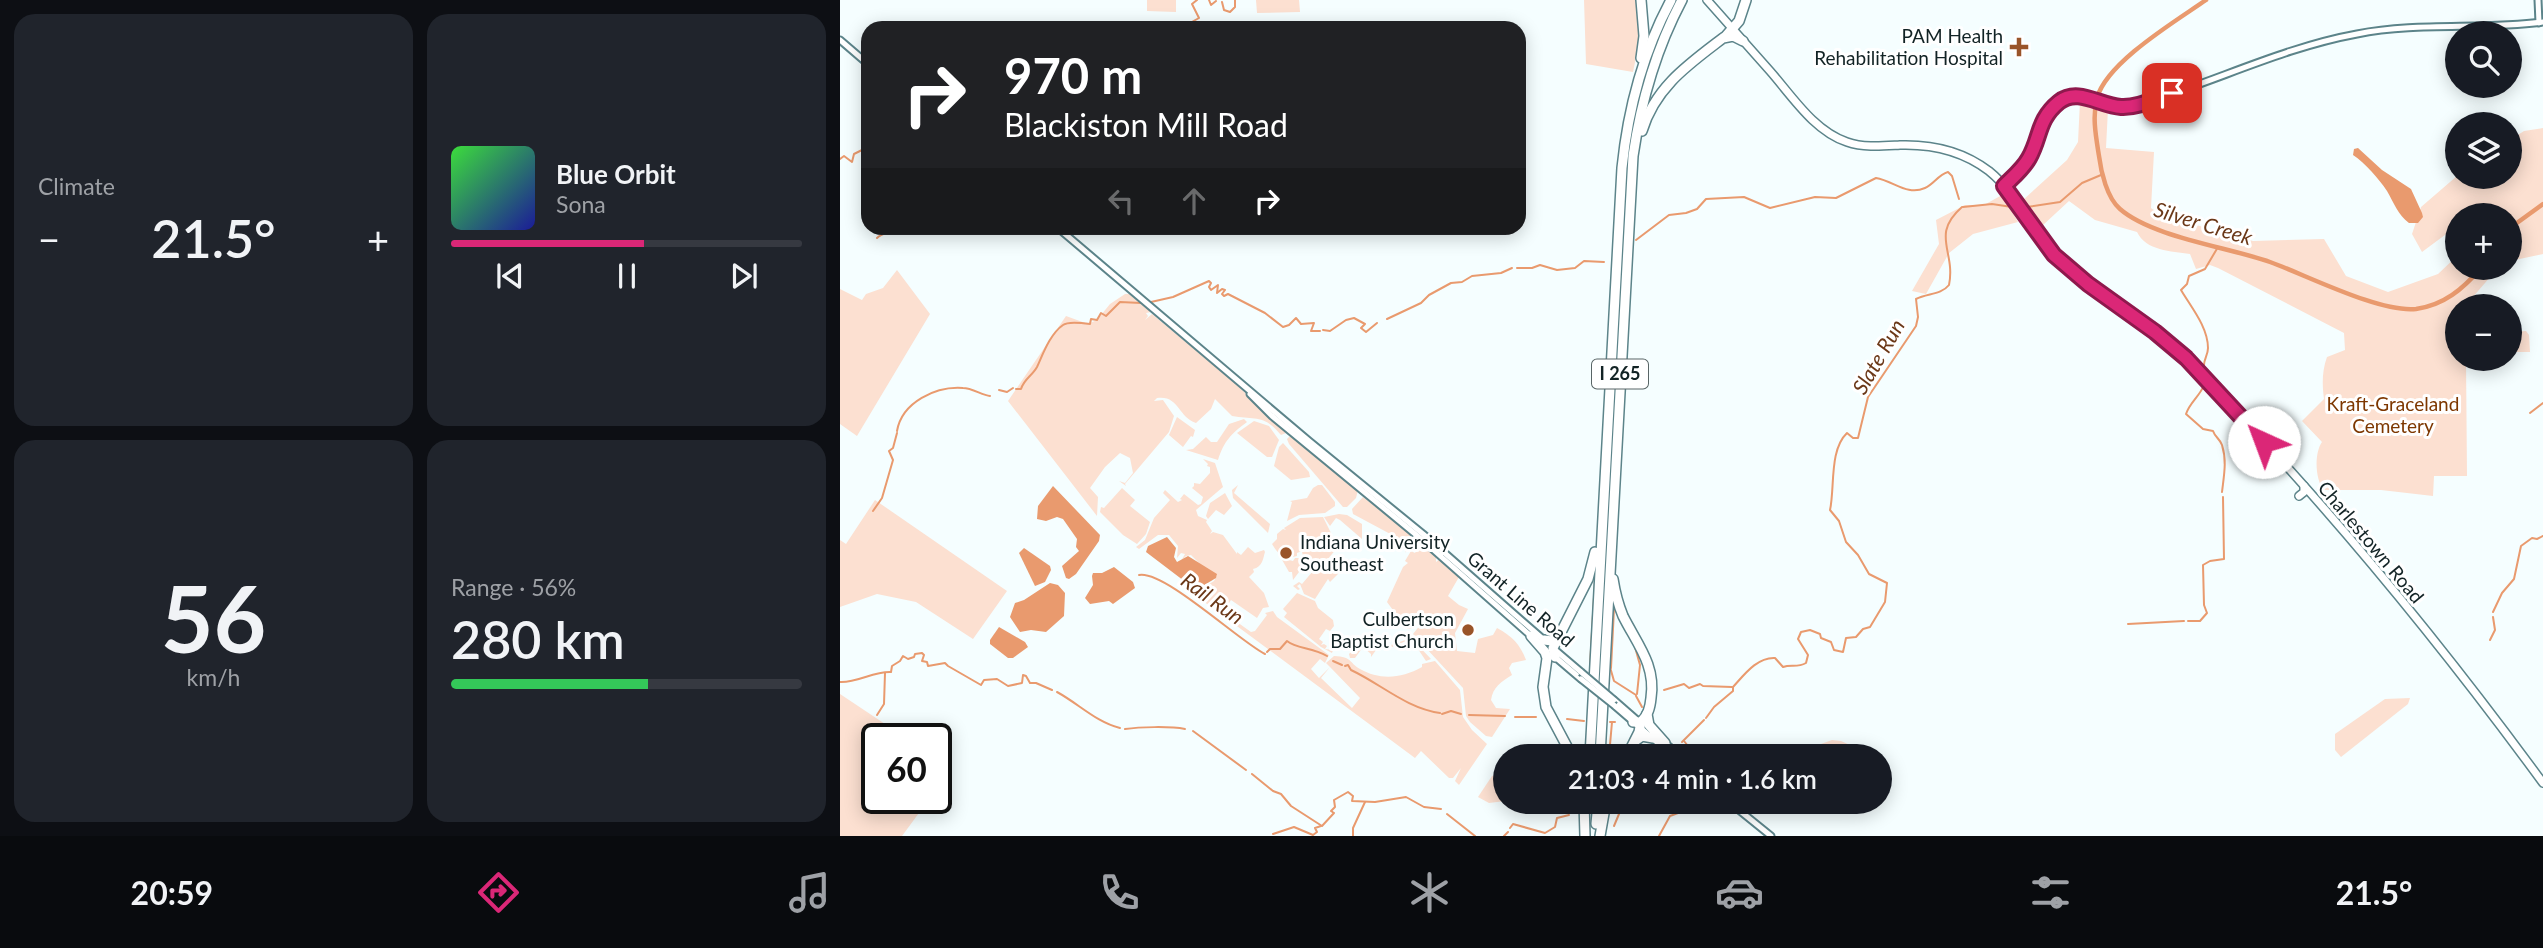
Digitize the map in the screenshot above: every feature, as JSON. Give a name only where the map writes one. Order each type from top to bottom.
[{"type":"highway","points":[[1631,110],[1642,51],[1641,0]]},
{"type":"highway","name":"I 265","points":[[1591,744],[1622,168],[1631,110],[1647,55],[1671,0]]},
{"type":"highway","name":"I 265","points":[[1601,744],[1633,156],[1642,106],[1663,40],[1682,0]]},
{"type":"highway","points":[[1628,226],[1638,154],[1647,115],[1660,92],[1671,80],[1733,29],[1740,19],[1746,0]]},
{"type":"highway","points":[[1723,38],[1733,36],[1742,39],[1740,19]]},
{"type":"highway","points":[[1566,744],[1546,707],[1543,687],[1558,637],[1593,565],[1604,485]]},
{"type":"highway","points":[[1613,513],[1616,593],[1624,618],[1647,658],[1652,676],[1653,687],[1647,714],[1649,725],[1665,743]]},
{"type":"highway","points":[[1531,636],[1545,652],[1553,654]]},
{"type":"highway","points":[[1544,640],[1552,641],[1558,637]]},
{"type":"highway","points":[[1634,743],[1638,724],[1647,714]]},
{"type":"highway","points":[[1634,743],[1642,736],[1653,738]]},
{"type":"highway","points":[[1586,814],[1586,836]]},
{"type":"highway","points":[[1598,814],[1598,836]]},
{"type":"highway","points":[[1598,836],[1603,814]]},
{"type":"main road","name":"Charlestown Road","points":[[1707,0],[1813,119],[1834,136],[1860,145],[1918,145],[1949,150],[1980,165],[2004,186],[2054,255],[2186,358],[2304,486],[2453,665],[2543,783]]},
{"type":"main road","points":[[2004,186],[2029,159],[2038,130],[2047,114],[2066,98],[2076,96],[2122,107],[2141,104],[2301,49],[2357,34],[2397,28],[2541,23],[2538,0]]},
{"type":"main road","points":[[840,40],[861,58]]},
{"type":"main road","name":"Grant Line Road","points":[[1066,235],[1243,386],[1423,534],[1544,640],[1553,654],[1660,744]]},
{"type":"main road","name":"Grant Line Road","points":[[1243,386],[1272,416],[1420,538],[1531,636]]},
{"type":"main road","points":[[2299,496],[2304,492],[2304,486]]},
{"type":"main road","points":[[2374,568],[2374,561],[2380,557]]},
{"type":"main road","name":"Grant Line Road","points":[[1638,724],[1665,743]]},
{"type":"main road","points":[[1744,814],[1771,836]]},
{"type":"green space","points":[[1147,0],[1176,0],[1176,12],[1147,11]]},
{"type":"green space","points":[[1256,0],[1299,0],[1300,12],[1257,13]]},
{"type":"green space","points":[[1584,0],[1637,0],[1640,38],[1633,72],[1586,64]]},
{"type":"green space","name":"Kraft-Graceland Cemetery","points":[[2080,101],[2108,109],[2106,148],[2154,152],[2151,208],[2161,215],[2253,241],[2324,239],[2346,276],[2388,292],[2438,274],[2445,267],[2445,280],[2488,280],[2475,294],[2445,294],[2445,371],[2466,371],[2467,476],[2434,476],[2433,496],[2381,490],[2324,490],[2317,466],[2322,442],[2302,421],[2324,399],[2325,362],[2327,357],[2345,350],[2344,333],[2218,268],[2210,265],[2196,269],[2190,254],[2153,247],[2137,232],[2095,220],[2069,201],[2042,226],[2023,200],[2067,160],[2078,142]]},
{"type":"green space","points":[[2543,128],[2543,254],[2522,258],[2522,203],[2445,203],[2445,235],[2422,252],[2412,234],[2421,207],[2445,186],[2445,189],[2522,189],[2524,131]]},
{"type":"green space","points":[[2002,195],[2018,222],[1973,234],[1949,253],[1926,294],[1912,291],[1939,244],[1936,220],[1965,205],[1984,205]]},
{"type":"green space","points":[[897,270],[930,314],[857,436],[840,424],[840,289],[862,300],[866,294],[883,288]]},
{"type":"green space","points":[[1129,294],[1151,312],[1146,313],[1148,316],[1145,320],[1152,314],[1235,383],[1286,433],[1281,435],[1275,428],[1259,419],[1232,416],[1215,399],[1211,409],[1196,423],[1170,400],[1157,398],[1154,401],[1163,400],[1174,416],[1169,432],[1126,486],[1119,481],[1125,483],[1133,473],[1130,458],[1120,453],[1105,467],[1090,488],[1098,497],[1097,516],[1008,401],[1066,316],[1088,324],[1097,320],[1110,304]]},
{"type":"green space","points":[[2522,331],[2526,331],[2529,335],[2530,352],[2522,352]]},
{"type":"green space","points":[[1177,417],[1195,430],[1193,437],[1191,436],[1183,447],[1169,435]]},
{"type":"green space","points":[[1244,419],[1247,422],[1229,438],[1218,460],[1186,450],[1193,449],[1206,437],[1211,442],[1217,442],[1229,424]]},
{"type":"green space","points":[[1254,421],[1269,426],[1279,440],[1272,457],[1267,457],[1237,433]]},
{"type":"green space","points":[[1290,436],[1358,490],[1356,498],[1347,507],[1343,507],[1289,444],[1287,439]]},
{"type":"green space","points":[[1283,443],[1309,472],[1310,477],[1291,480],[1274,466],[1279,447]]},
{"type":"green space","points":[[1203,459],[1215,463],[1223,487],[1196,510],[1198,516],[1207,520],[1212,531],[1210,534],[1213,532],[1223,535],[1237,554],[1241,555],[1248,547],[1255,553],[1265,552],[1261,564],[1253,569],[1254,572],[1249,577],[1264,593],[1269,607],[1263,608],[1257,618],[1231,600],[1223,612],[1251,632],[1255,631],[1267,615],[1265,613],[1273,611],[1277,617],[1329,655],[1325,663],[1320,659],[1311,669],[1319,678],[1330,667],[1326,663],[1334,656],[1347,659],[1367,673],[1390,677],[1406,674],[1422,667],[1422,664],[1435,661],[1460,690],[1463,717],[1487,744],[1459,785],[1455,781],[1461,768],[1453,778],[1449,778],[1421,751],[1415,758],[1203,601],[1197,595],[1199,590],[1214,581],[1217,575],[1191,555],[1181,561],[1185,554],[1181,553],[1177,558],[1178,546],[1169,535],[1158,535],[1139,549],[1136,547],[1145,540],[1154,518],[1170,500],[1163,493],[1165,490],[1178,502],[1184,494],[1198,505],[1201,504],[1203,497],[1192,488],[1194,483],[1200,484],[1210,473],[1208,464]],"holes":[[[1330,667],[1360,698],[1352,708],[1321,678]]]},
{"type":"green space","points":[[1238,485],[1234,493],[1270,524],[1268,533],[1233,498],[1232,490]]},
{"type":"green space","points":[[1318,485],[1322,485],[1335,502],[1335,506],[1325,513],[1299,515],[1287,521],[1292,502],[1290,501],[1307,498]]},
{"type":"green space","points":[[1122,488],[1135,500],[1130,506],[1150,522],[1146,534],[1137,544],[1123,535],[1100,512],[1101,507],[1104,508]]},
{"type":"green space","points":[[1225,493],[1232,506],[1224,515],[1216,510],[1208,519],[1206,516],[1210,503]]},
{"type":"green space","points":[[1363,497],[1423,544],[1422,550],[1426,547],[1436,556],[1436,562],[1440,559],[1459,577],[1448,596],[1468,609],[1455,633],[1457,651],[1475,653],[1478,639],[1493,635],[1497,628],[1511,637],[1521,649],[1526,660],[1512,663],[1509,668],[1512,675],[1498,685],[1492,695],[1491,700],[1496,708],[1510,709],[1492,737],[1486,736],[1470,722],[1466,716],[1463,688],[1413,634],[1425,619],[1422,616],[1412,629],[1407,629],[1387,602],[1403,567],[1408,563],[1405,561],[1411,551],[1415,553],[1418,548],[1412,543],[1405,553],[1409,544],[1353,514],[1352,509]]},
{"type":"green space","points":[[875,500],[1007,591],[973,639],[916,602],[877,594],[840,607],[840,540],[846,544]]},
{"type":"green space","points":[[1347,515],[1362,524],[1362,539],[1340,520],[1336,518],[1330,526],[1324,517]]},
{"type":"green space","points":[[1323,517],[1333,537],[1315,551],[1332,543],[1337,537],[1344,540],[1343,544],[1340,543],[1341,547],[1327,560],[1326,566],[1321,567],[1324,570],[1331,566],[1337,571],[1348,559],[1352,563],[1346,570],[1353,563],[1357,565],[1338,574],[1330,582],[1328,579],[1315,599],[1304,594],[1300,584],[1297,586],[1300,589],[1298,590],[1293,586],[1299,582],[1302,584],[1313,571],[1312,564],[1322,570],[1313,561],[1307,560],[1310,563],[1305,564],[1293,580],[1292,572],[1289,572],[1281,558],[1293,561],[1295,558],[1303,558],[1302,551],[1297,553],[1297,556],[1285,557],[1272,544],[1277,539],[1277,534],[1300,518]]},
{"type":"green space","points":[[1297,593],[1315,601],[1318,608],[1333,620],[1334,626],[1330,631],[1326,629],[1319,639],[1323,642],[1321,645],[1327,646],[1325,649],[1333,650],[1332,653],[1321,647],[1284,617],[1287,613],[1283,609]]},
{"type":"green space","points":[[1366,637],[1388,646],[1411,638],[1431,659],[1426,661],[1416,646],[1406,641],[1392,647],[1379,646],[1371,657],[1363,647],[1355,658],[1350,658],[1349,654]]},
{"type":"green space","points":[[840,694],[884,723],[861,723],[861,814],[918,814],[902,836],[840,836]]},
{"type":"green space","points":[[2410,698],[2408,704],[2341,757],[2335,750],[2335,734],[2385,699]]},
{"type":"green space","points":[[1832,740],[1848,744],[1821,744]]},
{"type":"green space","points":[[1492,776],[1493,802],[1489,803],[1478,797]]},
{"type":"shaded area","points":[[2358,148],[2382,170],[2411,189],[2423,217],[2418,223],[2409,223],[2402,216],[2380,181],[2353,155],[2354,149]]},
{"type":"shaded area","points":[[1053,486],[1100,535],[1099,541],[1076,574],[1069,579],[1066,578],[1062,566],[1079,551],[1076,547],[1077,539],[1063,519],[1037,519],[1038,506]]},
{"type":"shaded area","points":[[1167,537],[1176,548],[1174,557],[1177,562],[1188,556],[1217,574],[1216,578],[1196,590],[1146,552],[1148,546]]},
{"type":"shaded area","points":[[1024,548],[1050,566],[1051,570],[1045,582],[1035,586],[1019,553]]},
{"type":"shaded area","points":[[1114,567],[1133,582],[1135,588],[1113,604],[1109,601],[1090,604],[1085,598],[1093,585],[1093,573],[1102,573]]},
{"type":"shaded area","points":[[1050,583],[1058,585],[1065,593],[1064,616],[1046,632],[1020,632],[1010,617],[1015,603]]},
{"type":"shaded area","points":[[999,627],[1025,642],[1028,647],[1013,658],[1008,658],[990,644]]},
{"type":"waterway","points":[[1194,21],[1199,18],[1192,4],[1197,0]]},
{"type":"waterway","points":[[1209,0],[1211,5],[1216,1]]},
{"type":"waterway","points":[[1222,2],[1224,10],[1230,12],[1235,7],[1235,0]]},
{"type":"waterway","name":"Silver Creek","points":[[2206,0],[2144,43],[2114,70],[2103,84],[2097,98],[2095,127],[2101,169],[2115,204],[2134,219],[2170,234],[2270,262],[2343,292],[2401,309],[2416,309],[2435,304],[2470,280]]},
{"type":"waterway","points":[[840,159],[844,156],[852,162],[854,154],[861,150]]},
{"type":"waterway","points":[[1636,240],[1669,215],[1697,209],[1706,199],[1744,197],[1770,208],[1815,197],[1836,198],[1876,178],[1906,189],[1918,190],[1948,172],[1952,176],[1959,199]]},
{"type":"waterway","points":[[2027,207],[2060,202],[2082,183],[2101,175]]},
{"type":"waterway","points":[[1963,207],[1992,204],[2012,207]]},
{"type":"waterway","name":"Silver Creek","points":[[2522,219],[2543,204]]},
{"type":"waterway","name":"Slate Run","points":[[1706,718],[1714,707],[1733,691],[1733,687],[1746,672],[1762,660],[1775,658],[1783,667],[1806,663],[1808,655],[1798,639],[1801,632],[1810,630],[1820,634],[1821,638],[1831,642],[1834,650],[1843,652],[1846,638],[1856,637],[1863,629],[1870,627],[1885,602],[1887,583],[1869,574],[1858,555],[1846,542],[1839,521],[1830,510],[1835,459],[1841,440],[1847,433],[1858,438],[1868,397],[1916,326],[1916,299],[1942,291],[1949,285],[1947,226],[1962,207]]},
{"type":"waterway","points":[[877,238],[882,235]]},
{"type":"waterway","points":[[2204,365],[2208,348],[2205,332],[2181,290],[2187,284],[2189,276],[2205,269],[2218,247]]},
{"type":"waterway","points":[[1517,268],[1540,265],[1557,270],[1575,268],[1584,261],[1604,262]]},
{"type":"waterway","points":[[1387,319],[1421,303],[1429,295],[1451,283],[1462,282],[1472,276],[1501,273],[1512,268]]},
{"type":"waterway","points":[[1151,302],[1173,297],[1209,281],[1211,290],[1218,285],[1217,293],[1225,290],[1222,294],[1224,296],[1228,294],[1265,313],[1283,327],[1296,318],[1301,324],[1314,323],[1311,331],[1320,331]]},
{"type":"waterway","points":[[1016,389],[1021,389],[1035,370],[1051,339],[1063,325],[1090,324],[1091,319],[1097,320],[1101,313],[1106,316],[1120,302],[1141,303]]},
{"type":"waterway","points":[[1323,330],[1330,331],[1354,318],[1365,324],[1361,328],[1366,332],[1377,323]]},
{"type":"waterway","points":[[2204,385],[2186,414],[2203,429],[2213,431],[2221,443],[2225,462],[2222,492]]},
{"type":"waterway","points":[[897,431],[900,421],[913,404],[932,393],[963,388],[990,396]]},
{"type":"waterway","points":[[999,390],[1007,392],[1013,388]]},
{"type":"waterway","points":[[2530,413],[2543,403]]},
{"type":"waterway","points":[[873,511],[882,498],[893,460],[889,451],[893,448],[897,433]]},
{"type":"waterway","points":[[2188,621],[2200,621],[2207,613],[2204,605],[2203,565],[2224,559],[2223,497]]},
{"type":"waterway","points":[[2493,612],[2502,593],[2514,579],[2521,546],[2532,538],[2543,536]]},
{"type":"waterway","name":"Rail Run","points":[[1139,575],[1151,576],[1166,583],[1265,654]]},
{"type":"waterway","points":[[1590,666],[1595,580]]},
{"type":"waterway","points":[[1611,668],[1614,609]]},
{"type":"waterway","points":[[2490,640],[2495,630],[2493,617]]},
{"type":"waterway","points":[[2128,624],[2184,621]]},
{"type":"waterway","name":"Rail Run","points":[[1267,652],[1270,649],[1280,649],[1287,641],[1327,656]]},
{"type":"waterway","points":[[1635,647],[1640,665],[1637,694]]},
{"type":"waterway","name":"Slate Run","points":[[840,682],[891,672],[892,666],[903,656],[908,659],[922,653],[922,661],[927,662],[928,666],[945,663],[981,685],[984,680],[997,679],[1008,686],[1022,683],[1023,675],[1030,683],[1052,690]]},
{"type":"waterway","name":"Rail Run","points":[[1333,661],[1342,665]]},
{"type":"waterway","name":"Rail Run","points":[[1345,666],[1348,665],[1351,670],[1405,701],[1440,713]]},
{"type":"waterway","points":[[1610,667],[1614,681],[1636,695]]},
{"type":"waterway","points":[[877,715],[884,704],[885,673]]},
{"type":"waterway","name":"Rail Run","points":[[1664,690],[1684,684],[1689,688],[1700,684],[1732,687]]},
{"type":"waterway","name":"Slate Run","points":[[1057,692],[1095,717],[1120,728]]},
{"type":"waterway","points":[[1636,696],[1642,707]]},
{"type":"waterway","name":"Rail Run","points":[[1442,714],[1451,711],[1461,714]]},
{"type":"waterway","name":"Rail Run","points":[[1469,715],[1505,716]]},
{"type":"waterway","name":"Rail Run","points":[[1515,717],[1536,717]]},
{"type":"waterway","name":"Rail Run","points":[[1567,719],[1584,721]]},
{"type":"waterway","name":"Slate Run","points":[[1682,742],[1704,720]]},
{"type":"waterway","name":"Rail Run","points":[[1610,722],[1615,722]]},
{"type":"waterway","points":[[1610,744],[1612,722]]},
{"type":"waterway","name":"Slate Run","points":[[1125,729],[1185,729]]},
{"type":"waterway","name":"Slate Run","points":[[1193,731],[1246,770]]},
{"type":"waterway","name":"Slate Run","points":[[1252,774],[1281,794],[1291,806],[1322,826],[1334,813],[1331,811],[1335,807],[1334,800],[1348,792],[1353,796],[1352,801],[1375,802],[1406,797],[1424,807],[1441,809]]},
{"type":"waterway","points":[[1353,836],[1353,828],[1365,802]]},
{"type":"waterway","name":"Slate Run","points":[[1447,814],[1475,836]]},
{"type":"waterway","points":[[1614,826],[1619,814]]},
{"type":"waterway","points":[[1659,836],[1670,816],[1675,814]]},
{"type":"waterway","name":"Slate Run","points":[[1510,828],[1513,824],[1545,833],[1555,827],[1557,818],[1569,815]]},
{"type":"waterway","points":[[1273,834],[1294,827],[1313,835],[1317,832],[1315,828],[1321,826]]},
{"type":"waterway","name":"Slate Run","points":[[1504,836],[1508,832]]},
{"type":"place","name":"PAM Health Rehabilitation Hospital","points":[[2019,47]]},
{"type":"place","name":"Indiana University Southeast","points":[[1286,553]]},
{"type":"place","name":"Culbertson Baptist Church","points":[[1468,630]]},
{"type":"route","points":[[2172,93],[2141,104],[2122,107],[2078,96],[2066,98],[2044,118],[2029,159],[2004,186],[2054,255],[2071,271],[2186,358],[2264,442]]}]
